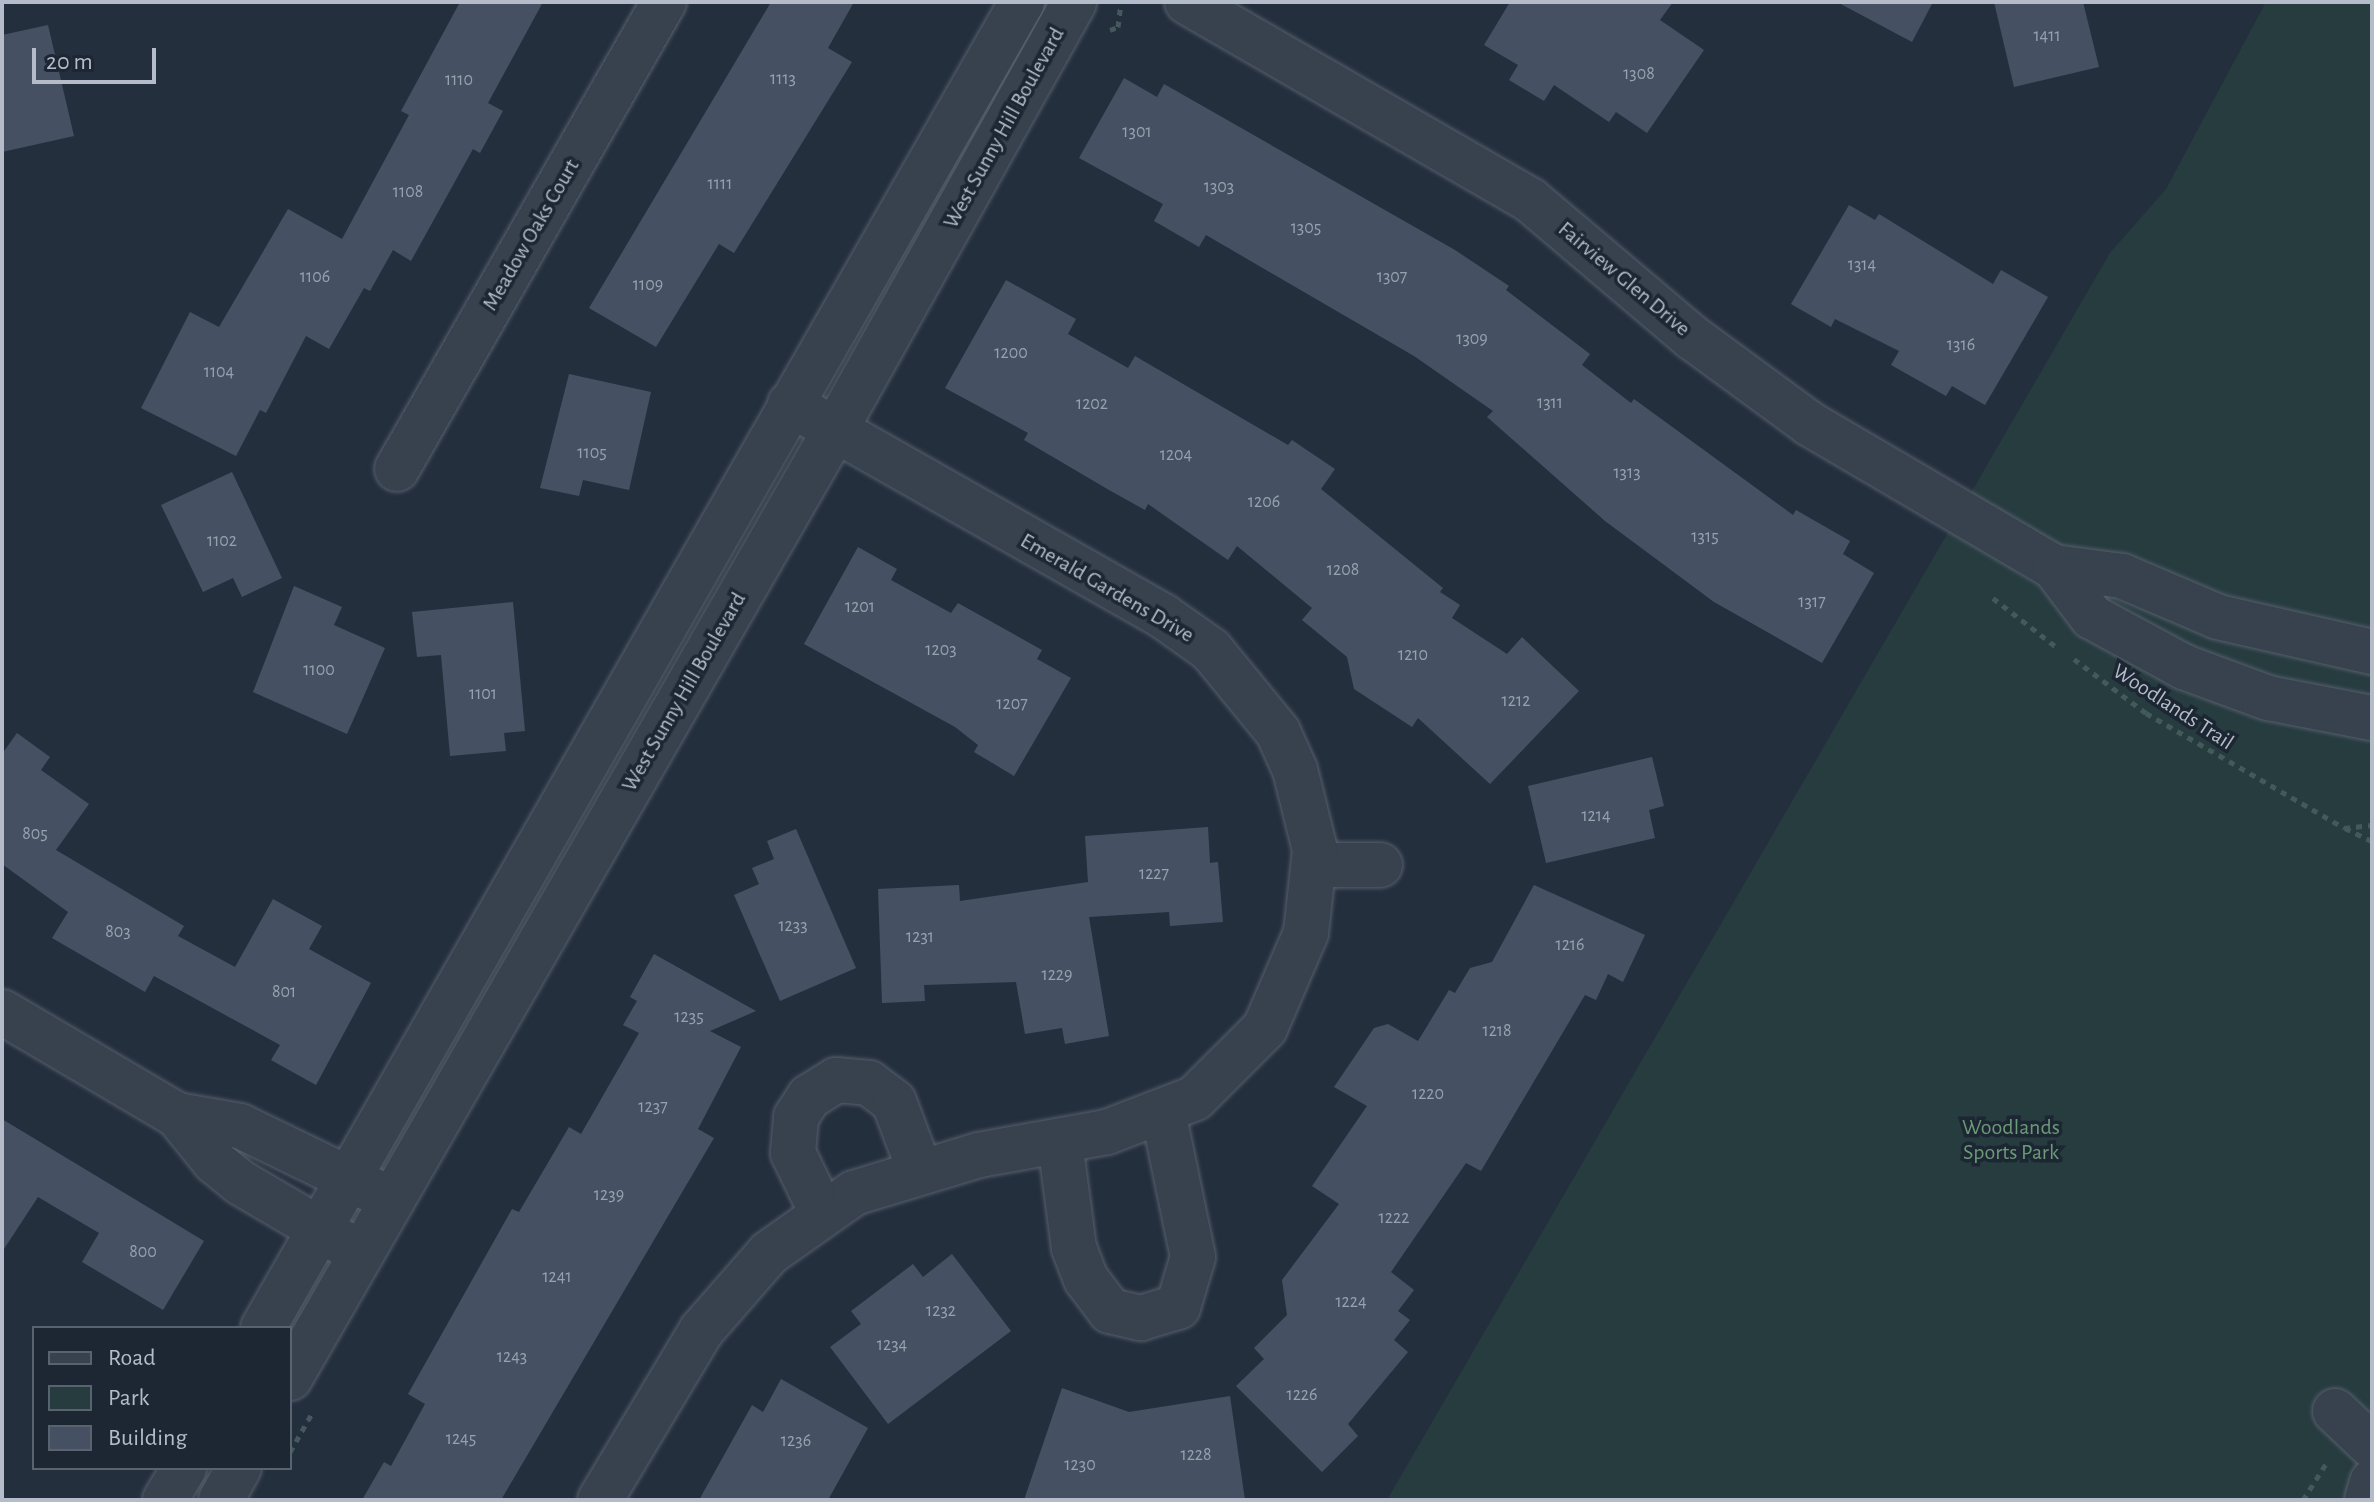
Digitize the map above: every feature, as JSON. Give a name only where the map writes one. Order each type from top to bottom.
[{"type":"street","name":"Meadow Oaks Court","points":[[397,469],[664,2]]},
{"type":"street","name":"West Sunny Hill Boulevard","points":[[264,1326],[1022,2]]},
{"type":"street","name":"West Sunny Hill Boulevard","points":[[292,1375],[834,432],[1074,2]]},
{"type":"street","name":"Fairview Glen Drive","points":[[1187,2],[1517,192],[1693,338],[1810,424],[2054,567],[2092,617],[2184,667],[2268,698],[2372,718]]},
{"type":"street","name":"Emerald Gardens Drive","points":[[600,1500],[701,1331],[769,1253],[854,1193],[920,1171],[1060,1142],[1163,1112],[1195,1098],[1265,1028],[1306,933],[1315,865],[1307,808],[1278,732],[1211,650],[1163,616],[834,432],[790,404]]},
{"type":"street","name":"Fairview Glen Drive","points":[[2054,567],[2122,576],[2218,617],[2372,652]]},
{"type":"street","points":[[1315,865],[1380,865]]},
{"type":"street","points":[[2,1012],[177,1115],[215,1162],[361,1254]]},
{"type":"street","points":[[822,1213],[793,1153],[796,1117],[809,1097],[836,1080],[869,1083],[894,1102],[920,1171]]},
{"type":"street","points":[[1060,1142],[1074,1248],[1086,1279],[1110,1311],[1141,1318],[1178,1307],[1193,1257],[1163,1112]]},
{"type":"street","points":[[177,1115],[240,1126],[392,1199]]},
{"type":"street","points":[[2335,1411],[2372,1446]]},
{"type":"street","points":[[165,1500],[183,1470]]},
{"type":"street","points":[[221,1500],[238,1470]]},
{"type":"street","points":[[2367,1500],[2372,1482]]},
{"type":"path","name":"Woodlands Trail","points":[[1993,598],[2146,713],[2344,828],[2372,841]]},
{"type":"path","points":[[2344,828],[2372,825]]},
{"type":"green space","name":"Woodlands Sports Park","points":[[2266,2],[2372,2],[2372,1500],[1387,1500],[2110,253],[2166,189]]},
{"type":"building","points":[[460,2],[543,2],[488,103],[503,111],[480,153],[473,149],[411,261],[393,250],[370,291],[364,288],[329,349],[306,336],[266,413],[260,410],[236,456],[141,408],[190,312],[219,327],[288,209],[342,239],[409,115],[401,111]]},
{"type":"building","points":[[771,2],[854,2],[828,48],[852,62],[734,253],[719,244],[656,347],[589,308]]},
{"type":"building","points":[[1510,2],[1673,2],[1660,20],[1704,50],[1647,133],[1616,112],[1609,122],[1554,85],[1544,101],[1509,80],[1518,65],[1484,45]]},
{"type":"building","points":[[1837,2],[1933,2],[1912,42]]},
{"type":"building","points":[[1994,2],[2083,2],[2099,67],[2014,87]]},
{"type":"building","points":[[48,25],[74,136],[2,152],[2,35]]},
{"type":"building","points":[[1124,78],[1157,97],[1164,84],[1455,250],[1509,286],[1506,290],[1590,354],[1582,365],[1631,403],[1634,399],[1793,515],[1796,510],[1850,541],[1843,554],[1874,573],[1822,663],[1714,602],[1605,521],[1487,417],[1493,411],[1414,356],[1206,235],[1199,247],[1154,221],[1163,204],[1079,158]]},
{"type":"building","points":[[1849,205],[1875,220],[1879,214],[1993,284],[2001,270],[2048,297],[1985,405],[1952,386],[1946,396],[1891,365],[1899,351],[1835,319],[1831,327],[1791,304]]},
{"type":"building","points":[[1006,280],[1076,319],[1068,334],[1128,368],[1135,356],[1288,445],[1292,440],[1335,469],[1321,489],[1443,588],[1440,592],[1460,605],[1452,618],[1507,654],[1522,637],[1579,691],[1490,784],[1418,718],[1412,727],[1354,689],[1347,657],[1302,620],[1312,608],[1237,546],[1228,560],[1148,504],[1145,510],[1109,490],[1024,440],[1028,433],[945,388]]},
{"type":"building","points":[[569,374],[651,392],[629,490],[583,480],[579,496],[540,488]]},
{"type":"building","points":[[232,472],[282,578],[242,597],[233,578],[203,592],[161,505]]},
{"type":"building","points":[[858,547],[897,569],[891,580],[951,613],[958,603],[1042,650],[1037,659],[1071,678],[1014,776],[974,752],[978,745],[955,727],[804,644]]},
{"type":"building","points":[[294,586],[342,607],[334,625],[385,648],[347,734],[253,692]]},
{"type":"building","points":[[513,602],[525,731],[504,733],[506,751],[450,756],[441,655],[417,657],[412,612]]},
{"type":"building","points":[[17,733],[50,757],[41,770],[89,804],[56,850],[184,926],[178,936],[235,967],[273,899],[322,926],[309,949],[371,983],[316,1085],[271,1060],[280,1045],[154,976],[145,992],[52,938],[68,912],[2,864],[2,754]]},
{"type":"building","points":[[1652,757],[1664,806],[1649,810],[1655,838],[1546,863],[1528,786]]},
{"type":"building","points":[[1208,827],[1210,863],[1218,862],[1223,922],[1170,926],[1169,912],[1089,917],[1109,1036],[1065,1044],[1062,1028],[1025,1034],[1016,982],[924,985],[925,1001],[882,1003],[878,889],[959,885],[960,901],[1088,882],[1085,836]]},
{"type":"building","points":[[796,829],[856,968],[780,1001],[734,895],[759,884],[752,868],[774,859],[767,841]]},
{"type":"building","points":[[1534,885],[1645,935],[1623,982],[1608,974],[1596,1000],[1585,995],[1481,1171],[1466,1163],[1391,1272],[1414,1290],[1398,1311],[1410,1320],[1394,1340],[1408,1352],[1348,1424],[1358,1436],[1322,1472],[1236,1386],[1264,1359],[1254,1348],[1287,1315],[1282,1280],[1339,1204],[1312,1186],[1367,1106],[1334,1087],[1374,1028],[1388,1024],[1418,1041],[1449,990],[1455,993],[1470,968],[1492,962]]},
{"type":"building","points":[[654,954],[756,1011],[710,1031],[741,1047],[698,1129],[714,1138],[501,1500],[362,1500],[384,1462],[391,1466],[425,1404],[408,1394],[512,1209],[519,1212],[569,1127],[581,1134],[639,1033],[623,1025],[637,1001],[630,997]]},
{"type":"building","points":[[2,1119],[204,1241],[163,1310],[82,1262],[99,1233],[38,1197],[2,1252]]},
{"type":"building","points":[[952,1254],[1011,1331],[888,1424],[830,1347],[861,1324],[851,1311],[913,1264],[923,1277]]},
{"type":"building","points":[[781,1379],[868,1428],[828,1500],[699,1500],[752,1405],[763,1412]]},
{"type":"building","points":[[1062,1388],[1129,1412],[1230,1396],[1245,1500],[1024,1500]]}]
